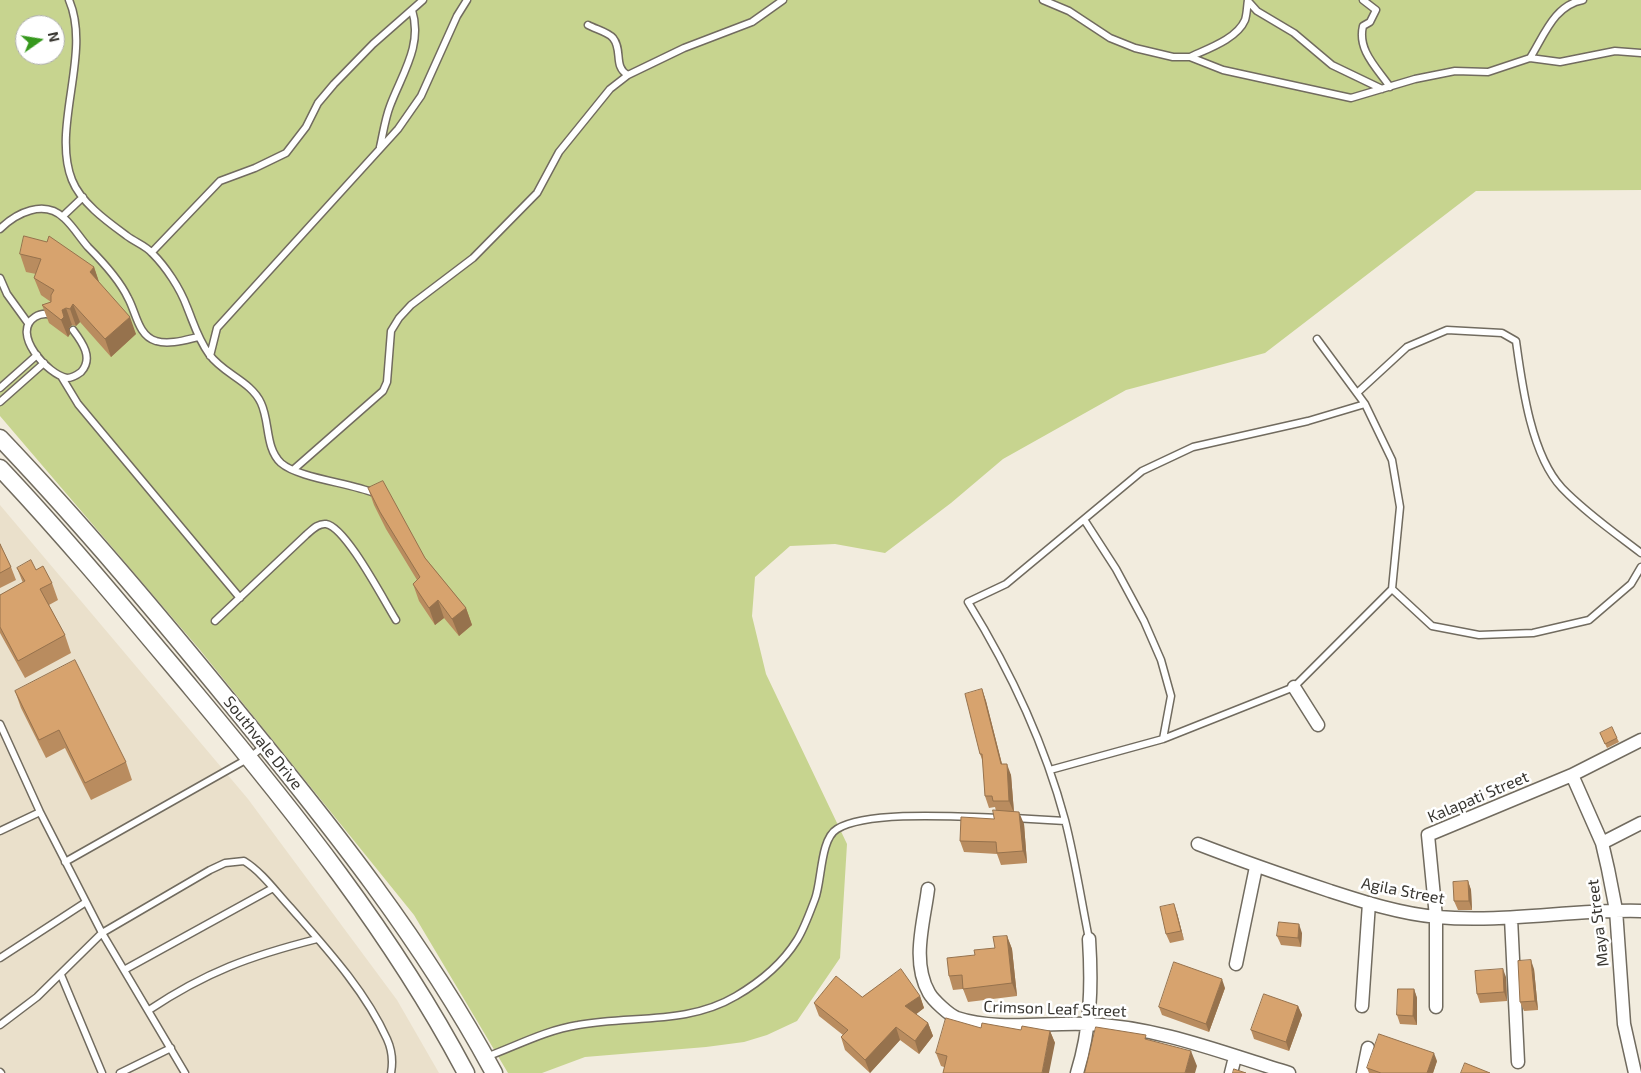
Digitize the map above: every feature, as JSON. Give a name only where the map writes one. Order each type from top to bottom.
[{"type":"street","name":"Southvale Drive","points":[[0,438],[60,500],[134,585],[334,829],[398,916],[444,985],[494,1073]]},
{"type":"street","name":"Southvale Drive","points":[[0,468],[57,530],[318,842],[425,999],[466,1073]]},
{"type":"street","points":[[1294,687],[1318,725]]},
{"type":"street","name":"Kalapati Street","points":[[1436,1007],[1436,917],[1428,835],[1572,775],[1641,740]]},
{"type":"street","name":"Maya Street","points":[[1572,775],[1602,843],[1616,910],[1624,1024],[1635,1073]]},
{"type":"street","points":[[1602,843],[1641,823]]},
{"type":"street","name":"Agila Street","points":[[1198,844],[1256,867],[1368,903],[1436,917],[1511,918],[1616,910],[1641,910]]},
{"type":"street","points":[[1236,964],[1256,867]]},
{"type":"street","name":"Crimson Leaf Street","points":[[928,889],[920,928],[920,962],[929,993],[955,1017],[993,1025],[1089,1024],[1131,1028],[1182,1038],[1235,1057],[1289,1073]]},
{"type":"street","points":[[1362,1006],[1368,903]]},
{"type":"street","points":[[1511,918],[1518,1062]]},
{"type":"street","points":[[1078,1073],[1089,1024],[1091,972],[1089,939]]},
{"type":"street","points":[[1363,1073],[1368,1048]]},
{"type":"street","points":[[1231,1073],[1235,1057]]},
{"type":"lane","points":[[69,0],[74,11],[75,57],[67,124],[67,150],[72,179],[82,197],[128,237],[152,252],[172,279],[187,305],[198,337],[210,356],[225,371],[252,390],[261,402],[275,458],[293,470],[356,486],[374,493]]},
{"type":"lane","points":[[152,252],[220,181],[255,168],[286,152],[306,127],[318,103],[334,84],[373,44],[422,0]]},
{"type":"lane","points":[[210,356],[217,328],[398,129],[421,96],[457,16],[467,0]]},
{"type":"lane","points":[[293,470],[383,391],[387,382],[391,331],[400,318],[411,305],[473,258],[538,193],[559,152],[605,96],[628,75],[684,48],[752,22],[783,0]]},
{"type":"lane","points":[[1043,0],[1069,11],[1110,38],[1135,48],[1173,57],[1190,57],[1223,70],[1351,98],[1455,71],[1488,72],[1530,58],[1560,62],[1615,51],[1641,53]]},
{"type":"lane","points":[[1190,57],[1216,44],[1241,26],[1246,19],[1248,0]]},
{"type":"lane","points":[[1248,0],[1257,11],[1294,33],[1332,65],[1382,89]]},
{"type":"lane","points":[[1363,0],[1376,10],[1370,22],[1363,26],[1361,35],[1363,48],[1390,87]]},
{"type":"lane","points":[[1530,58],[1557,12],[1572,2],[1583,0]]},
{"type":"lane","points":[[380,148],[390,106],[410,61],[416,23],[412,10]]},
{"type":"lane","points":[[588,25],[613,37],[617,46],[620,67],[628,75]]},
{"type":"lane","points":[[63,216],[82,197]]},
{"type":"lane","points":[[0,229],[10,219],[30,210],[37,209],[63,216],[114,276],[128,298],[146,334],[156,341],[177,342],[198,337]]},
{"type":"lane","points":[[0,278],[7,294],[28,323],[27,340],[37,355],[60,376],[78,404],[240,598]]},
{"type":"lane","points":[[28,323],[40,314],[46,313],[54,316]]},
{"type":"lane","points":[[60,376],[72,378],[86,365],[87,356],[73,330]]},
{"type":"lane","points":[[1357,393],[1407,347],[1447,330],[1502,333],[1516,341],[1522,386],[1536,445],[1561,487],[1641,553]]},
{"type":"lane","points":[[1050,770],[1163,739],[1294,687],[1392,590],[1400,507],[1392,460],[1365,404],[1317,339]]},
{"type":"lane","points":[[0,388],[37,355]]},
{"type":"lane","points":[[0,402],[44,363]]},
{"type":"lane","points":[[1089,939],[1065,821],[1050,770],[1021,697],[994,644],[968,602],[1006,584],[1085,521],[1142,471],[1193,447],[1308,421],[1365,404]]},
{"type":"lane","points":[[1085,521],[1116,569],[1144,621],[1161,660],[1172,696],[1163,739]]},
{"type":"lane","points":[[215,621],[306,535],[317,526],[326,524],[340,532],[353,549],[396,620]]},
{"type":"lane","points":[[1392,590],[1432,626],[1479,635],[1533,633],[1589,620],[1631,584],[1641,567]]},
{"type":"lane","points":[[0,724],[40,812],[102,933],[185,1073]]},
{"type":"lane","points":[[65,862],[249,758],[265,745]]},
{"type":"lane","points":[[0,831],[40,812]]},
{"type":"lane","points":[[485,1057],[552,1031],[579,1025],[650,1020],[703,1011],[735,996],[772,971],[797,940],[816,898],[828,839],[835,830],[850,823],[870,819],[922,817],[1065,821]]},
{"type":"lane","points":[[0,1025],[61,976],[102,933],[225,864],[244,862],[273,888],[317,939],[368,1004],[388,1042],[393,1062],[391,1073]]},
{"type":"lane","points":[[124,970],[273,888]]},
{"type":"lane","points":[[0,958],[86,902]]},
{"type":"lane","points":[[148,1010],[180,990],[222,968],[266,952],[317,939]]},
{"type":"lane","points":[[61,976],[102,1073]]},
{"type":"lane","points":[[120,1073],[171,1048]]},
{"type":"shaded area","points":[[0,505],[248,799],[397,1000],[439,1073],[0,1073]]},
{"type":"green space","points":[[0,0],[1641,0],[1641,190],[1476,191],[1265,353],[1126,390],[1003,459],[951,503],[885,553],[835,544],[790,546],[755,577],[752,616],[766,674],[847,844],[840,958],[797,1021],[767,1035],[744,1042],[706,1047],[585,1057],[542,1073],[508,1073],[414,915],[200,650],[0,416]]},
{"type":"building","points":[[24,236],[47,242],[49,236],[94,267],[90,272],[130,317],[105,339],[73,304],[70,309],[62,310],[64,317],[61,320],[42,305],[51,302],[51,295],[54,290],[34,278],[41,259],[20,254]]},
{"type":"building","points":[[383,481],[425,558],[466,608],[452,619],[438,600],[429,608],[413,584],[420,577],[380,512],[368,488]]},
{"type":"building","points":[[0,544],[11,567],[0,573]]},
{"type":"building","points":[[31,560],[36,570],[43,566],[52,583],[40,589],[65,635],[18,661],[0,627],[0,595],[25,581],[17,568]]},
{"type":"building","points":[[75,660],[126,762],[85,783],[59,730],[39,740],[15,691]]},
{"type":"building","points":[[982,689],[1001,764],[1007,764],[1009,801],[993,801],[992,796],[985,796],[982,754],[980,754],[965,694]]},
{"type":"building","points":[[1612,727],[1617,738],[1605,744],[1600,733]]},
{"type":"building","points":[[993,810],[1019,812],[1023,851],[997,853],[996,842],[960,841],[961,817],[994,819]]},
{"type":"building","points":[[1468,881],[1469,901],[1454,901],[1453,882]]},
{"type":"building","points":[[1174,904],[1181,931],[1166,934],[1160,907]]},
{"type":"building","points":[[1279,922],[1299,924],[1298,938],[1277,936]]},
{"type":"building","points":[[1007,936],[1012,983],[963,989],[962,975],[949,976],[947,958],[975,955],[974,950],[995,948],[993,937]]},
{"type":"building","points":[[1531,960],[1535,1001],[1520,1002],[1518,961]]},
{"type":"building","points":[[1174,962],[1222,979],[1206,1024],[1159,1007]]},
{"type":"building","points":[[901,969],[920,996],[905,1006],[928,1023],[915,1041],[896,1027],[865,1060],[841,1037],[848,1030],[814,1003],[836,976],[862,997]]},
{"type":"building","points":[[1503,969],[1504,992],[1477,994],[1475,971]]},
{"type":"building","points":[[1398,989],[1414,989],[1413,1016],[1397,1015]]},
{"type":"building","points":[[1264,994],[1298,1006],[1286,1042],[1251,1030]]},
{"type":"building","points":[[946,1018],[981,1028],[982,1023],[1021,1030],[1022,1026],[1050,1031],[1042,1073],[943,1073],[947,1056],[936,1053]]},
{"type":"building","points":[[1096,1027],[1146,1035],[1145,1039],[1191,1051],[1185,1073],[1085,1073]]},
{"type":"building","points":[[1379,1034],[1434,1053],[1427,1073],[1381,1073],[1367,1068]]},
{"type":"building","points":[[1465,1063],[1490,1073],[1461,1073]]},
{"type":"building","points":[[1234,1069],[1246,1073],[1233,1073]]}]
